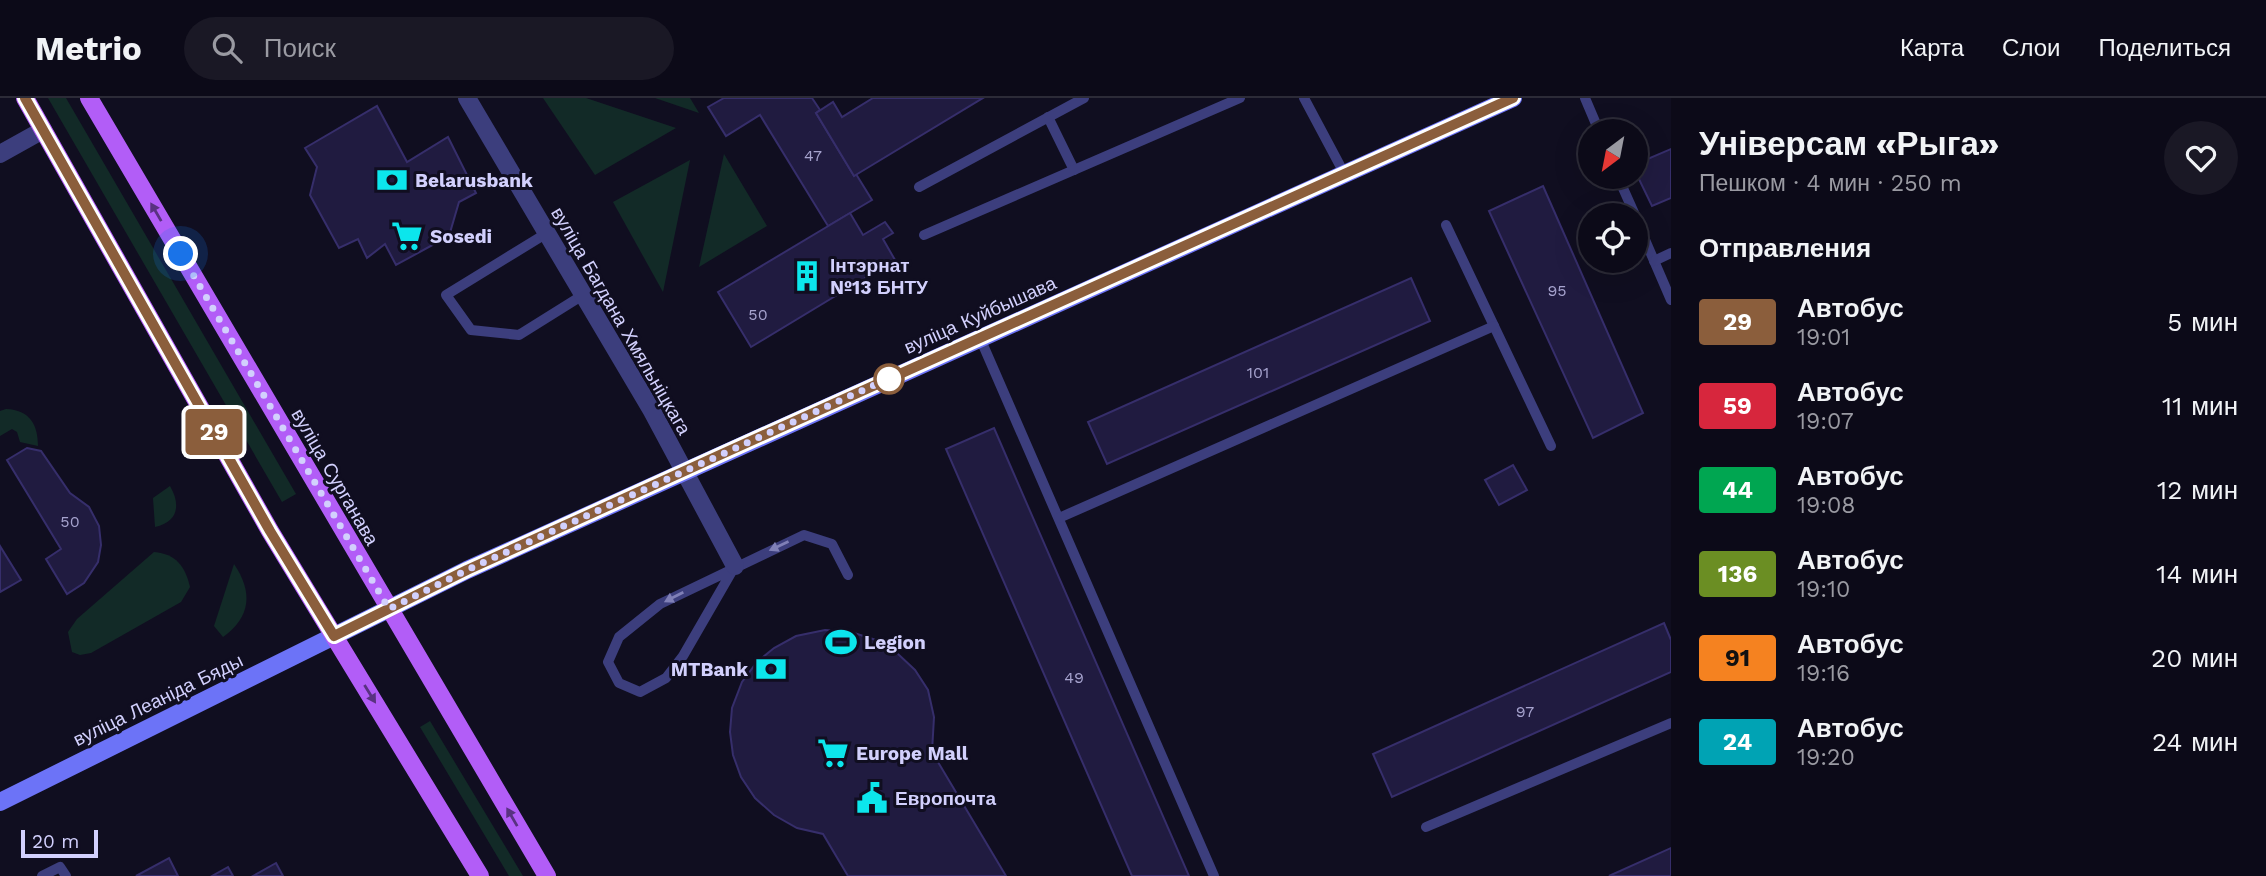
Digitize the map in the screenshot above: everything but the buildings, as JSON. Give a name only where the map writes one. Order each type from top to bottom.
[{"type":"main road","points":[[25,98],[270,531],[480,876]]},
{"type":"main road","name":"вуліца Сурганава","points":[[89,98],[547,876]]},
{"type":"main road","name":"вуліца Куйбышава","points":[[389,609],[467,570],[1513,98]]},
{"type":"main road","name":"вуліца Леаніда Бяды","points":[[0,802],[389,609]]},
{"type":"street","name":"вуліца Багдана Хмяльніцкага","points":[[467,98],[652,411],[735,566]]},
{"type":"street","points":[[0,154],[43,130]]},
{"type":"lane","points":[[919,187],[1084,98]]},
{"type":"lane","points":[[924,235],[1240,98]]},
{"type":"lane","points":[[1304,98],[1344,173]]},
{"type":"lane","points":[[1585,98],[1594,119]]},
{"type":"lane","points":[[1048,117],[1074,170]]},
{"type":"lane","points":[[1446,225],[1551,446]]},
{"type":"lane","points":[[547,233],[446,295],[471,330],[519,335],[583,295]]},
{"type":"lane","points":[[1648,247],[1671,300]]},
{"type":"lane","points":[[1654,261],[1671,253]]},
{"type":"lane","points":[[1059,518],[1494,326]]},
{"type":"lane","points":[[980,338],[1214,876]]},
{"type":"lane","points":[[735,566],[683,656],[666,678],[640,692],[619,683],[608,662],[619,637],[660,604],[735,566],[804,535],[832,544],[848,575]]},
{"type":"lane","points":[[1426,827],[1671,723]]},
{"type":"lane","points":[[42,876],[60,867],[65,876]]},
{"type":"green space","points":[[48,98],[66,98],[296,494],[282,502]]},
{"type":"green space","points":[[543,98],[586,98],[676,128],[595,175]]},
{"type":"green space","points":[[655,98],[690,98],[699,113]]},
{"type":"green space","points":[[724,154],[767,226],[699,267]]},
{"type":"green space","points":[[690,160],[663,292],[613,202]]},
{"type":"green space","points":[[6,409],[21,412],[31,420],[38,446],[20,442],[17,432],[12,429],[0,436],[0,411]]},
{"type":"green space","points":[[170,486],[176,500],[175,512],[169,521],[155,527],[153,498]]},
{"type":"green space","points":[[154,552],[174,558],[182,567],[190,587],[181,602],[91,653],[80,655],[72,652],[68,632],[77,619]]},
{"type":"green space","points":[[234,564],[244,584],[246,603],[239,621],[223,637],[214,626]]},
{"type":"green space","points":[[430,721],[523,876],[509,876],[420,727]]},
{"type":"bus line","name":"29","points":[[25,98],[270,531],[334,636],[467,570],[1513,98]]},
{"type":"place","name":"Belarusbank","points":[[392,180]]},
{"type":"place","name":"Sosedi","points":[[407,236]]},
{"type":"place","name":"Інтэрнат №13 БНТУ","points":[[807,276]]},
{"type":"place","name":"Legion","points":[[841,642]]},
{"type":"place","name":"MTBank","points":[[771,669]]},
{"type":"place","name":"Europe Mall","points":[[833,753]]},
{"type":"place","name":"Европочта","points":[[872,798]]},
{"type":"route","points":[[181,254],[389,609],[467,570],[892,377],[889,379]]}]
